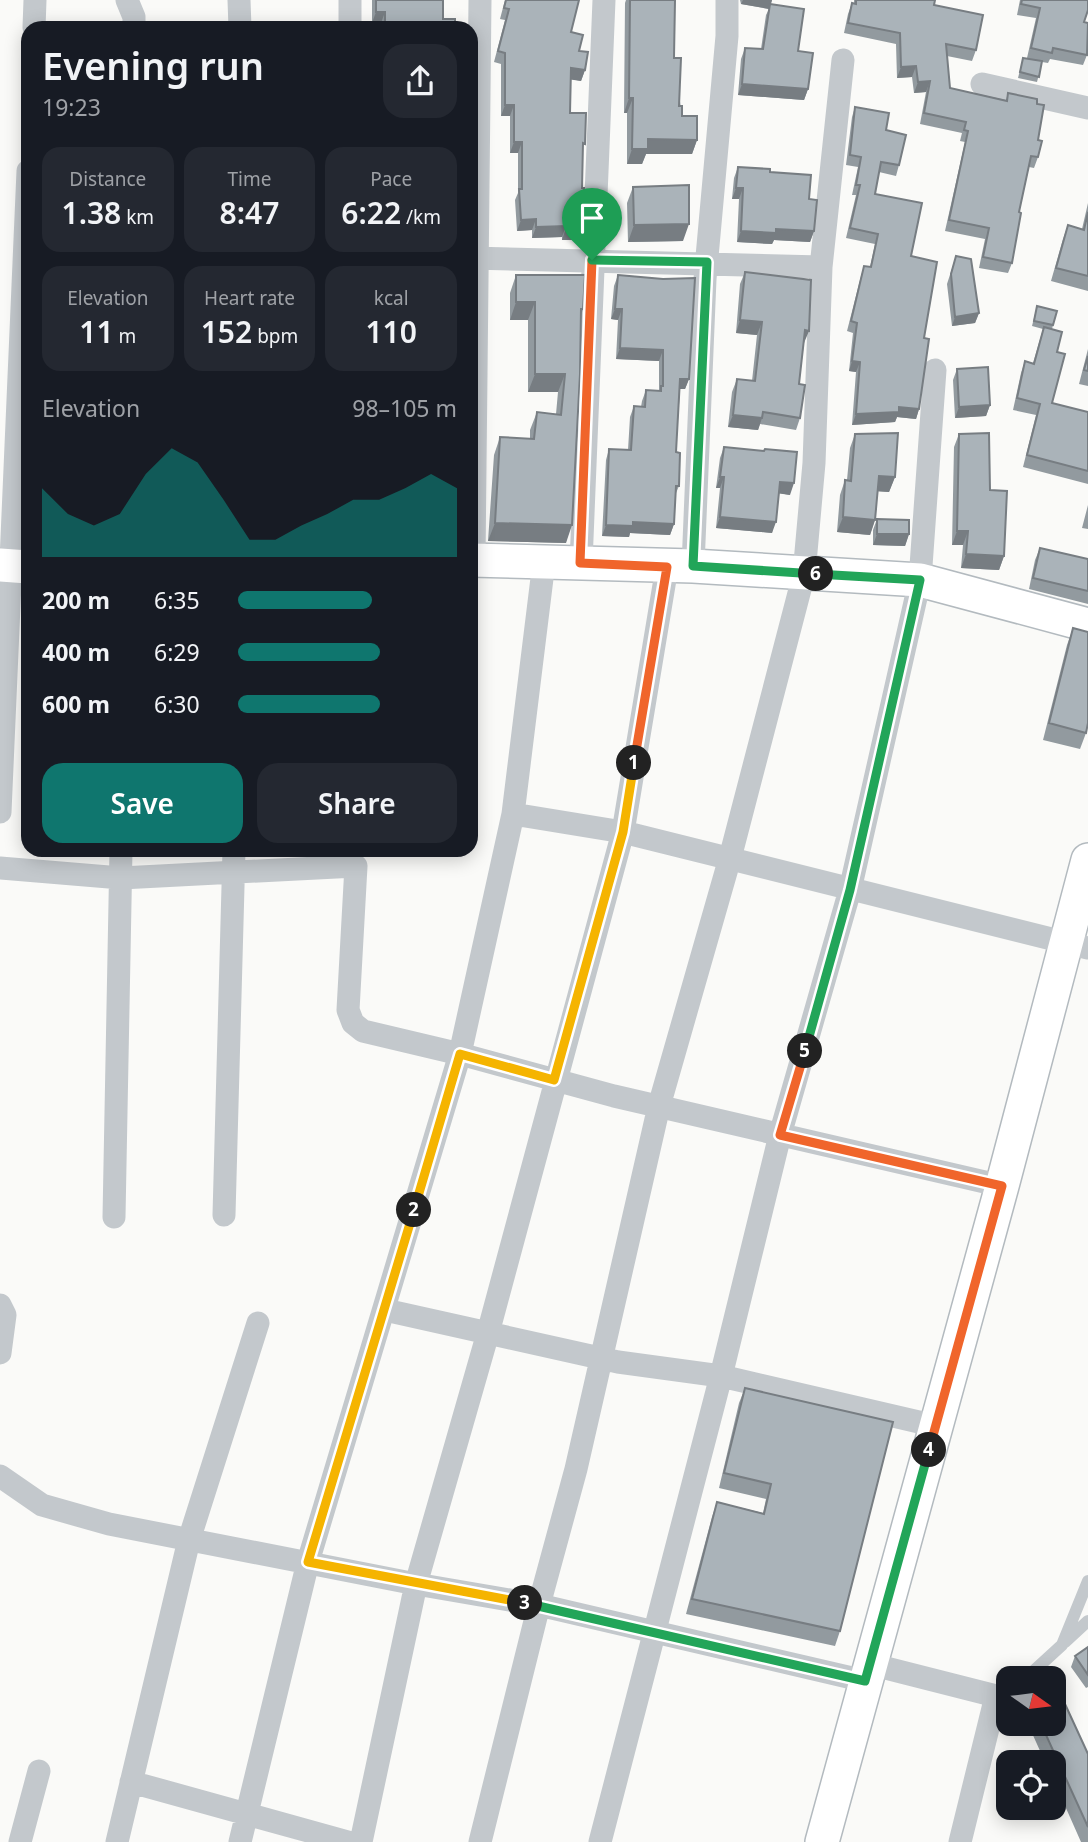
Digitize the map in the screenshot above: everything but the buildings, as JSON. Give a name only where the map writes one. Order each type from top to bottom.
[{"type":"main road","points":[[478,560],[680,567],[920,580],[1088,625]]},
{"type":"main road","points":[[822,1842],[1002,1186],[1077,945],[1088,860]]},
{"type":"street","points":[[34,21],[35,0]]},
{"type":"street","points":[[127,0],[134,21]]},
{"type":"street","points":[[239,0],[240,21]]},
{"type":"street","points":[[350,0],[350,21]]},
{"type":"street","points":[[478,86],[480,0]]},
{"type":"street","points":[[580,563],[604,0]]},
{"type":"street","points":[[360,1842],[416,1584],[488,1332],[623,832],[680,567],[727,36],[727,0]]},
{"type":"street","points":[[480,1842],[576,1469],[659,1107],[730,858],[804,574],[814,463],[821,267],[843,60]]},
{"type":"street","points":[[982,84],[1088,108]]},
{"type":"street","points":[[478,258],[821,267]]},
{"type":"street","points":[[0,812],[21,355]]},
{"type":"street","points":[[600,1842],[721,1376],[780,1135],[850,890],[920,580],[935,369]]},
{"type":"street","points":[[240,1842],[308,1562],[460,1054],[513,814],[544,562]]},
{"type":"street","points":[[513,814],[623,832],[1077,945]]},
{"type":"street","points":[[114,1217],[121,857]]},
{"type":"street","points":[[224,1215],[234,857]]},
{"type":"street","points":[[0,868],[121,878],[233,874],[356,858],[348,1010],[353,1023],[363,1031],[659,1107],[1002,1186]]},
{"type":"street","points":[[0,1305],[5,1315],[0,1353]]},
{"type":"street","points":[[385,1310],[601,1358],[721,1376],[936,1426]]},
{"type":"street","points":[[117,1842],[189,1540],[258,1323]]},
{"type":"street","points":[[0,1476],[42,1505],[109,1524],[416,1584],[539,1605],[654,1631],[867,1672],[996,1692]]},
{"type":"street","points":[[960,1842],[996,1714]]},
{"type":"street","points":[[20,1842],[39,1771]]},
{"type":"street","points":[[131,1782],[348,1842]]},
{"type":"lane","points":[[1062,1645],[1088,1581]]},
{"type":"lane","points":[[1039,1666],[1088,1621]]},
{"type":"route","points":[[592,260],[707,262],[693,566],[920,580],[850,890],[780,1135],[1002,1186],[865,1681],[539,1605],[308,1562],[460,1054],[554,1080],[623,832],[667,567],[580,563],[592,260]]}]
